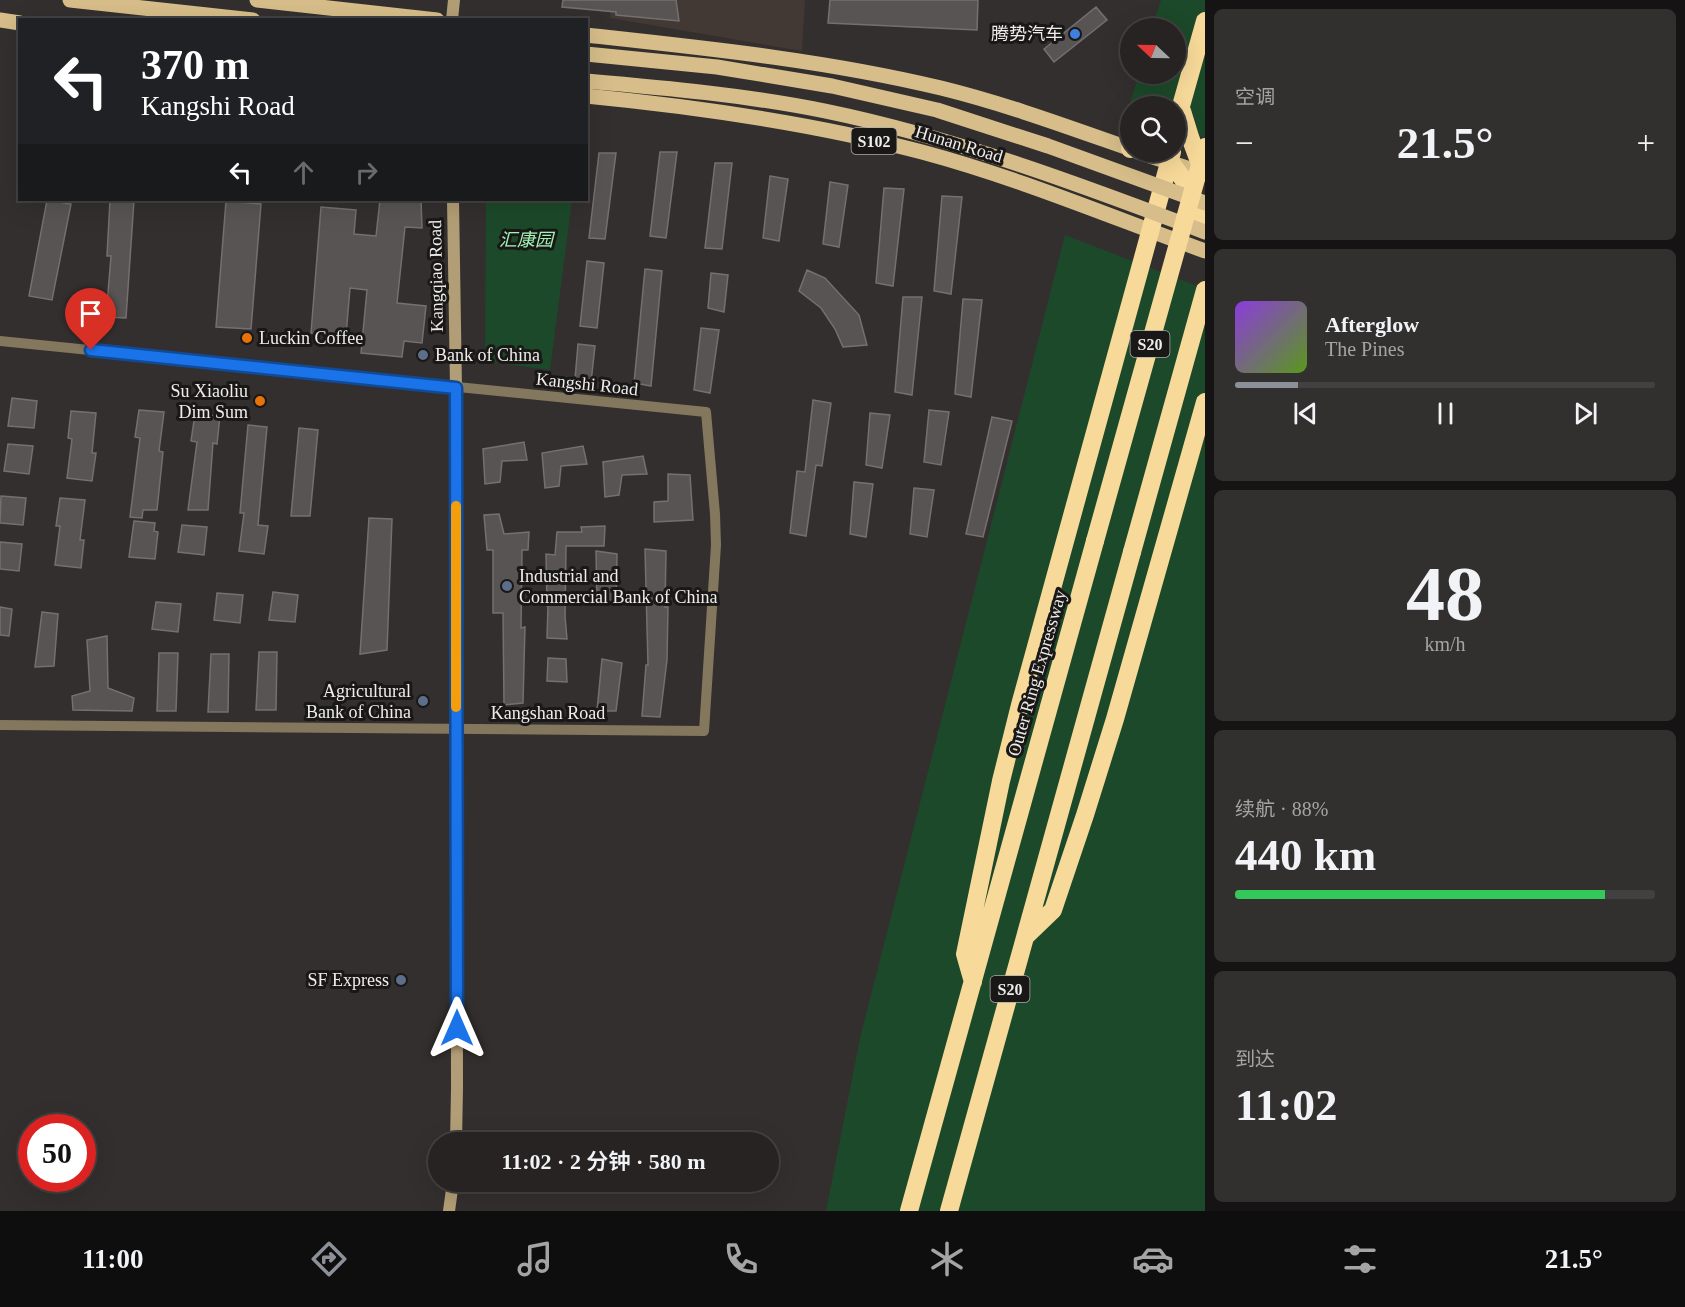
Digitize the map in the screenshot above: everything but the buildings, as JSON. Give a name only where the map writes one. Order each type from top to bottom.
[{"type":"highway","points":[[1182,96],[1205,21]]},
{"type":"highway","points":[[1186,128],[1205,175]]},
{"type":"highway","name":"Outer Ring Expressway","points":[[909,1211],[1205,147]]},
{"type":"highway","points":[[973,982],[965,954],[1006,761],[1031,662],[1169,162]]},
{"type":"highway","points":[[1174,162],[1205,226]]},
{"type":"highway","name":"S20","points":[[949,1211],[1205,290]]},
{"type":"highway","points":[[1025,937],[1053,910],[1115,719],[1205,402]]},
{"type":"main road","points":[[70,0],[234,18]]},
{"type":"main road","points":[[257,0],[419,18]]},
{"type":"main road","points":[[452,18],[454,0]]},
{"type":"main road","points":[[588,35],[723,50],[829,65],[941,89],[1038,116],[1120,145]]},
{"type":"main road","points":[[588,54],[729,69],[832,86],[937,110],[1048,146],[1205,203]]},
{"type":"main road","points":[[588,81],[711,93],[825,111],[929,137],[1045,172],[1205,232]]},
{"type":"main road","name":"Hunan Road","points":[[588,96],[737,114],[819,128],[923,153],[1038,189],[1205,251]]},
{"type":"main road","points":[[1182,162],[1205,175]]},
{"type":"main road","name":"Kangqiao Road","points":[[453,201],[456,388],[456,1132]]},
{"type":"main road","points":[[450,1211],[452,1192]]},
{"type":"street","name":"Kangshi Road","points":[[0,341],[706,412]]},
{"type":"street","name":"Kangshan Road","points":[[0,725],[704,731],[716,545],[706,412]]},
{"type":"shaded area","points":[[611,0],[805,0],[802,51],[610,18]]},
{"type":"green space","points":[[1161,0],[1205,0],[1205,138],[1186,130],[1186,96],[1132,96],[1136,84],[1186,84],[1186,18],[1155,18]]},
{"type":"green space","name":"汇康园","points":[[486,201],[572,201],[550,370],[485,361]]},
{"type":"green space","points":[[1065,235],[1205,289],[1205,1211],[826,1211],[860,1038]]},
{"type":"slow traffic","points":[[456,506],[456,707]]},
{"type":"place","name":"腾势汽车","points":[[1075,34]]},
{"type":"place","name":"Luckin Coffee","points":[[247,338]]},
{"type":"place","name":"Bank of China","points":[[423,355]]},
{"type":"place","name":"Su Xiaoliu Dim Sum","points":[[260,401]]},
{"type":"place","name":"Industrial and Commercial Bank of China","points":[[507,586]]},
{"type":"place","name":"Agricultural Bank of China","points":[[423,701]]},
{"type":"place","name":"SF Express","points":[[401,980]]},
{"type":"route","points":[[91,350],[456,388],[457,1028]]}]
